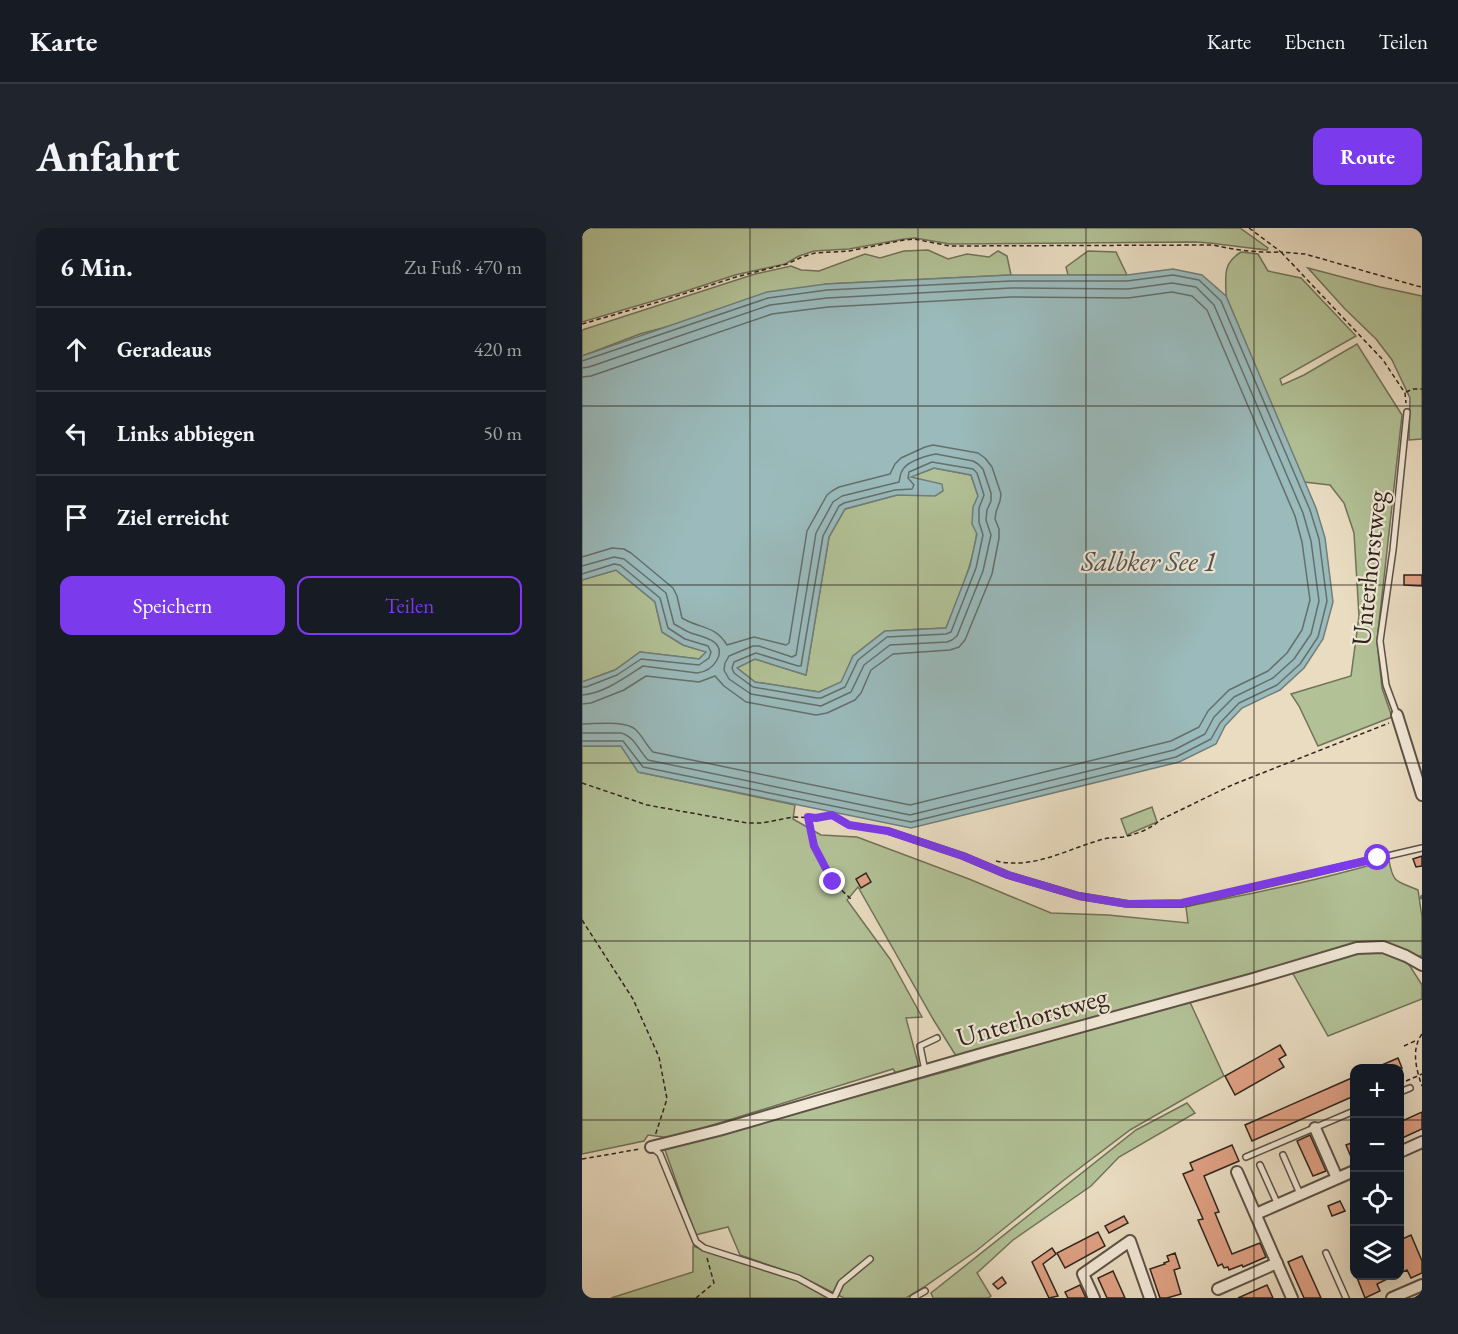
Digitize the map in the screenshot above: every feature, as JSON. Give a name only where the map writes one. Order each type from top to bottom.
[{"type":"street","name":"Unterhorstweg","points":[[1397,717],[1422,793]]},
{"type":"street","name":"Unterhorstweg","points":[[651,1147],[1253,980],[1357,948],[1383,947],[1422,964]]},
{"type":"street","points":[[1316,1128],[1337,1178]]},
{"type":"street","points":[[1404,1150],[1422,1142]]},
{"type":"street","points":[[1237,1172],[1292,1298]]},
{"type":"street","points":[[1256,1214],[1352,1172]]},
{"type":"street","points":[[1094,1298],[1083,1274],[1130,1241],[1150,1298]]},
{"type":"street","points":[[1218,1289],[1277,1263]]},
{"type":"street","points":[[1392,1298],[1422,1285]]},
{"type":"lane","name":"Unterhorstweg","points":[[1397,717],[1386,686],[1380,641],[1393,550],[1407,412]]},
{"type":"lane","points":[[888,831],[963,856],[1008,875],[1079,896],[1128,904],[1182,903],[1422,848]]},
{"type":"lane","points":[[925,1071],[920,1046],[937,1038]]},
{"type":"lane","points":[[1404,1090],[1410,1088]]},
{"type":"lane","points":[[1246,1157],[1350,1113]]},
{"type":"lane","points":[[651,1147],[660,1154],[696,1242],[704,1248],[798,1278],[834,1298],[841,1283],[870,1259]]},
{"type":"lane","points":[[1283,1155],[1300,1194]]},
{"type":"lane","points":[[1260,1165],[1278,1204]]},
{"type":"lane","points":[[1326,1253],[1346,1298]]},
{"type":"lane","points":[[913,1298],[925,1291]]},
{"type":"path","points":[[1249,228],[1281,252],[1383,360],[1405,393],[1407,412]]},
{"type":"path","points":[[582,324],[736,277],[787,264],[808,255],[849,251],[914,239],[960,246],[1003,244],[1213,245],[1228,249],[1305,254],[1422,287]]},
{"type":"path","points":[[1405,393],[1413,389],[1422,389]]},
{"type":"path","points":[[996,861],[1006,863],[1044,860],[1106,838],[1123,837],[1153,828],[1160,820],[1232,785],[1397,717]]},
{"type":"path","points":[[582,783],[647,805],[747,824],[793,816],[816,818],[832,815],[849,825],[888,831]]},
{"type":"path","points":[[808,817],[814,846],[833,882],[852,900]]},
{"type":"path","points":[[582,920],[633,999],[659,1057],[667,1099],[651,1147],[582,1159]]},
{"type":"path","points":[[1404,1046],[1418,1039],[1422,1034]]},
{"type":"path","points":[[1418,1039],[1415,1060],[1422,1086]]},
{"type":"path","points":[[1404,1082],[1422,1074]]},
{"type":"path","points":[[696,1298],[714,1283],[704,1248]]},
{"type":"green space","points":[[582,228],[1240,228],[1268,248],[1267,250],[1195,242],[950,244],[915,238],[904,239],[849,249],[814,251],[785,264],[735,275],[582,322]]},
{"type":"green space","points":[[928,250],[948,259],[967,254],[989,257],[998,251],[1007,256],[1011,275],[826,284],[640,334],[582,356],[582,330],[755,274],[791,266],[801,270],[819,271],[865,254],[880,258],[904,251]]},
{"type":"green space","points":[[1088,251],[1116,252],[1127,275],[1068,275],[1066,267]]},
{"type":"green space","points":[[1241,252],[1258,254],[1268,271],[1301,278],[1356,336],[1280,379],[1282,385],[1357,344],[1402,415],[1377,641],[1382,688],[1392,717],[1318,746],[1291,694],[1351,676],[1359,616],[1354,533],[1344,503],[1330,485],[1304,482],[1226,296],[1226,271],[1231,261]]},
{"type":"green space","points":[[1308,268],[1422,296],[1422,439],[1409,440],[1410,398],[1392,360],[1376,339]]},
{"type":"green space","points":[[934,468],[971,475],[978,496],[974,508],[977,532],[974,550],[946,628],[885,631],[853,656],[842,682],[819,692],[755,682],[736,667],[755,659],[806,675],[829,537],[845,509],[897,495],[935,495],[910,477]]},
{"type":"green space","points":[[616,570],[655,602],[662,632],[683,645],[707,652],[699,659],[640,652],[615,670],[582,682],[582,580]]},
{"type":"green space","points":[[582,746],[621,746],[639,772],[795,805],[793,819],[821,835],[857,837],[1051,913],[1108,915],[1188,923],[1186,907],[1301,883],[1389,860],[1394,878],[1418,890],[1422,917],[1422,956],[1412,955],[1384,942],[1359,944],[958,1059],[858,887],[847,900],[890,959],[922,1017],[906,1018],[919,1067],[897,1075],[893,1069],[671,1138],[648,1135],[644,1141],[582,1154]]},
{"type":"green space","points":[[1152,807],[1157,822],[1127,835],[1121,819]]},
{"type":"green space","points":[[1387,951],[1408,963],[1422,985],[1422,999],[1328,1036],[1292,972],[1357,953]]},
{"type":"green space","points":[[1189,1000],[1224,1076],[1130,1130],[976,1251],[906,1298],[844,1298],[800,1276],[740,1255],[728,1227],[695,1235],[664,1147],[962,1067]]},
{"type":"green space","points":[[1187,1103],[1195,1113],[1119,1157],[1091,1186],[1013,1240],[977,1273],[991,1296],[988,1298],[933,1298],[931,1293],[1136,1130]]},
{"type":"green space","points":[[693,1246],[793,1278],[832,1298],[611,1298],[693,1272]]},
{"type":"water","name":"Salbker See 1","points":[[1173,269],[1202,275],[1226,296],[1316,508],[1325,538],[1333,602],[1323,639],[1304,668],[1280,690],[1242,708],[1225,726],[1216,744],[1179,762],[911,828],[638,772],[621,746],[582,746],[582,682],[615,670],[640,652],[699,659],[706,652],[683,645],[662,632],[655,602],[616,570],[582,580],[582,356],[767,292],[826,284],[1011,275],[1127,275]],"holes":[[[934,468],[971,475],[978,496],[973,507],[972,524],[977,534],[970,566],[946,628],[885,631],[853,656],[841,682],[819,692],[755,682],[737,668],[755,659],[806,675],[829,537],[845,509],[897,495],[935,496],[943,491],[942,484],[911,477]]]},
{"type":"building","points":[[1404,575],[1422,575],[1422,586],[1404,585]]},
{"type":"building","points":[[1422,856],[1422,866],[1416,867],[1413,859]]},
{"type":"building","points":[[866,873],[871,882],[861,888],[856,879]]},
{"type":"building","points":[[1280,1045],[1286,1055],[1279,1059],[1284,1067],[1235,1095],[1225,1076]]},
{"type":"building","points":[[1398,1058],[1400,1064],[1384,1064]]},
{"type":"building","points":[[1350,1079],[1350,1098],[1252,1141],[1245,1125]]},
{"type":"building","points":[[1422,1112],[1422,1129],[1404,1137],[1404,1120]]},
{"type":"building","points":[[1310,1135],[1326,1171],[1313,1176],[1297,1141]]},
{"type":"building","points":[[1232,1145],[1239,1161],[1204,1176],[1219,1212],[1215,1213],[1232,1254],[1260,1243],[1266,1257],[1243,1267],[1242,1265],[1229,1270],[1222,1264],[1218,1266],[1198,1220],[1203,1219],[1183,1174],[1193,1170],[1190,1163]]},
{"type":"building","points":[[1340,1201],[1345,1211],[1332,1216],[1328,1206]]},
{"type":"building","points":[[1124,1216],[1128,1223],[1109,1233],[1105,1226]]},
{"type":"building","points":[[1098,1232],[1105,1246],[1065,1268],[1057,1253]]},
{"type":"building","points":[[1411,1235],[1422,1261],[1422,1273],[1411,1278],[1407,1270],[1404,1271],[1404,1238]]},
{"type":"building","points":[[1052,1248],[1056,1254],[1043,1264],[1058,1296],[1049,1298],[1032,1262]]},
{"type":"building","points":[[1175,1253],[1180,1268],[1174,1270],[1181,1294],[1160,1298],[1150,1269],[1165,1264],[1169,1261],[1167,1256]]},
{"type":"building","points":[[1302,1256],[1321,1298],[1304,1298],[1288,1262]]},
{"type":"building","points":[[1113,1271],[1125,1298],[1107,1298],[1098,1278]]},
{"type":"building","points":[[1002,1277],[1006,1283],[998,1289],[993,1284]]},
{"type":"building","points":[[1358,1280],[1385,1280],[1377,1284],[1380,1291],[1365,1298]]},
{"type":"building","points":[[1080,1285],[1086,1298],[1068,1298],[1065,1292]]},
{"type":"building","points":[[1267,1285],[1273,1298],[1238,1298]]},
{"type":"route","points":[[833,882],[814,846],[808,817],[832,815],[849,825],[888,831],[963,856],[1008,875],[1079,896],[1128,904],[1182,903],[1378,858]]}]
